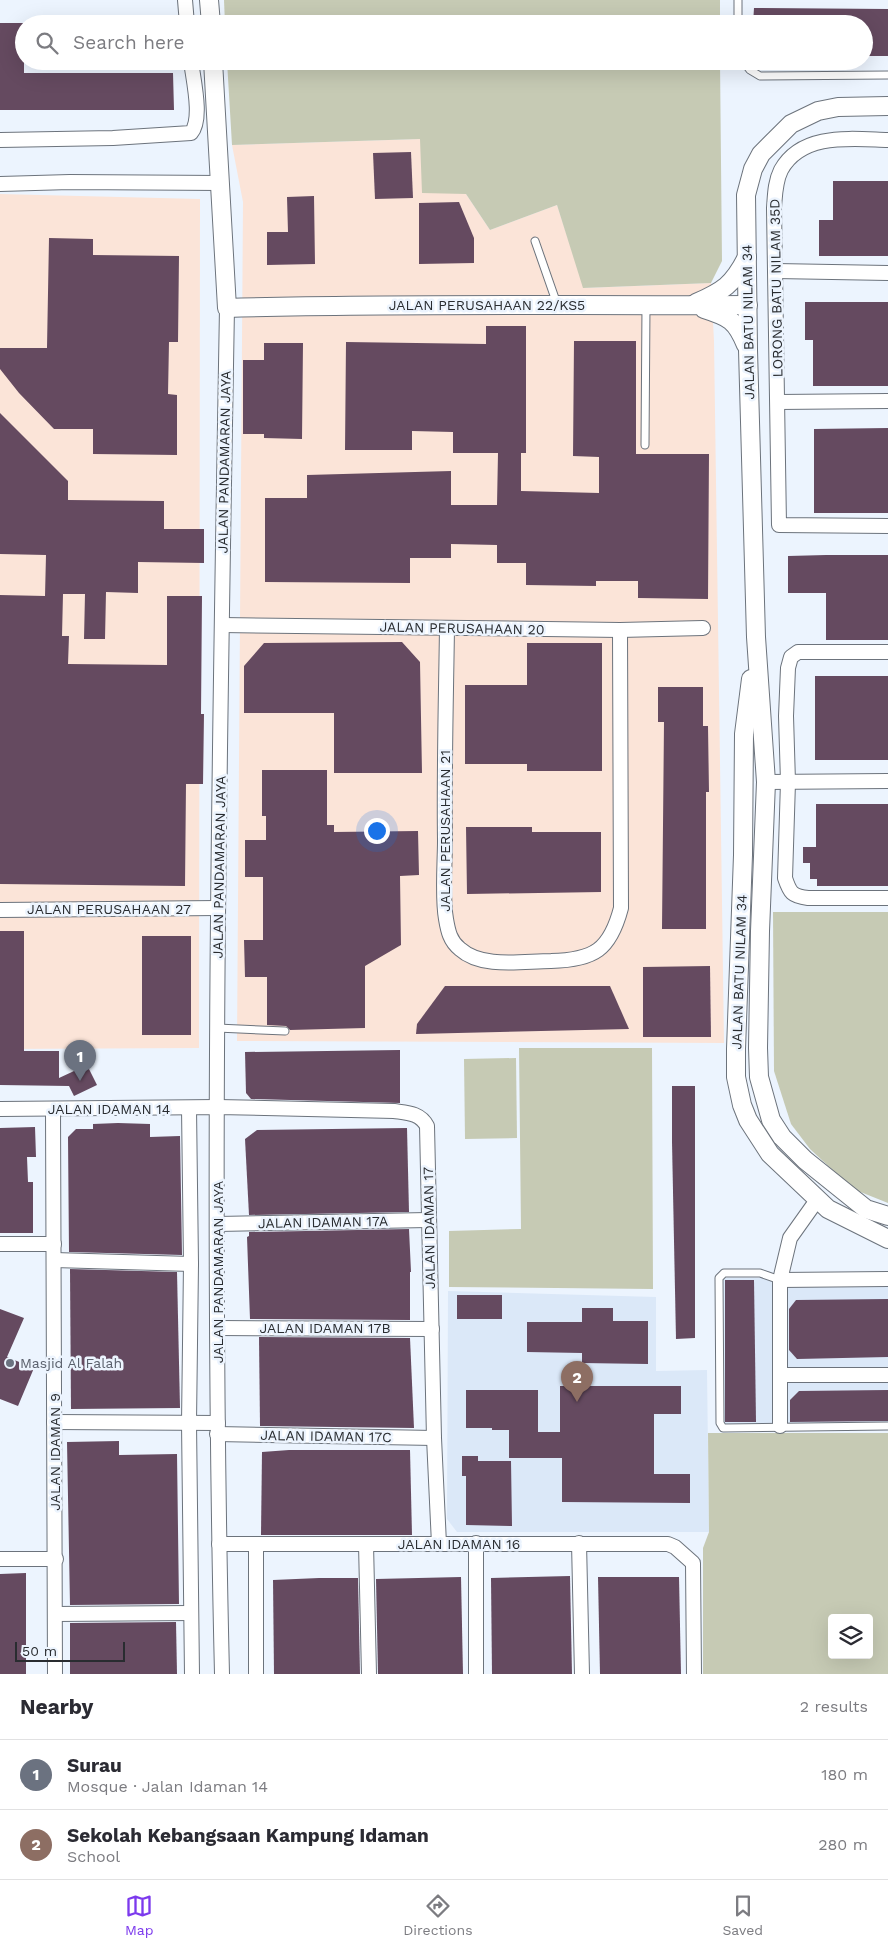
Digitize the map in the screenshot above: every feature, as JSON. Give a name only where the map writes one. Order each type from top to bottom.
[{"type":"street","points":[[185,0],[186,15]]},
{"type":"street","points":[[210,0],[211,15]]},
{"type":"street","points":[[0,140],[183,135],[191,133],[195,129],[197,113],[192,70]]},
{"type":"street","name":"JALAN PANDAMARAN JAYA","points":[[214,70],[227,308],[217,1028],[217,1429],[222,1674]]},
{"type":"street","name":"JALAN BATU NILAM 34","points":[[888,106],[838,107],[818,111],[791,124],[760,154],[752,169],[746,195],[748,350],[756,636],[766,782],[760,941],[759,1077],[771,1120],[782,1137],[805,1160],[866,1209],[888,1216]]},
{"type":"street","name":"LORONG BATU NILAM 35D","points":[[888,140],[838,139],[808,146],[797,152],[780,171],[776,186],[774,208],[779,526],[888,526]]},
{"type":"street","points":[[0,184],[70,182],[221,183]]},
{"type":"street","points":[[691,305],[726,287],[738,275],[747,256]]},
{"type":"street","points":[[776,271],[888,273]]},
{"type":"street","name":"JALAN PERUSAHAAN 22/KS5","points":[[227,308],[388,304],[557,306],[748,305]]},
{"type":"street","points":[[691,305],[718,313],[729,319],[739,329],[748,350]]},
{"type":"street","points":[[778,402],[888,401]]},
{"type":"street","name":"JALAN PERUSAHAAN 20","points":[[222,625],[620,630],[703,628]]},
{"type":"street","name":"JALAN PERUSAHAAN 21","points":[[447,628],[444,802],[446,917],[450,938],[459,949],[473,958],[488,962],[574,960],[591,954],[605,944],[616,926],[621,908],[620,630]]},
{"type":"street","name":"JALAN BATU NILAM 34","points":[[756,636],[744,734],[743,855],[736,1050],[736,1077],[742,1105],[748,1120],[770,1154],[817,1200],[839,1215],[888,1239]]},
{"type":"street","points":[[888,652],[798,652],[791,657],[788,668],[788,782],[785,878],[789,890],[796,896],[808,898],[888,898]]},
{"type":"street","points":[[744,734],[752,764],[766,782]]},
{"type":"street","points":[[743,855],[748,835],[752,785],[758,782],[888,781]]},
{"type":"street","name":"JALAN PERUSAHAAN 27","points":[[0,910],[218,908]]},
{"type":"street","name":"JALAN IDAMAN 14","points":[[0,1109],[218,1107]]},
{"type":"street","name":"JALAN IDAMAN 17","points":[[218,1107],[394,1111],[413,1114],[423,1119],[427,1126],[434,1438],[439,1544]]},
{"type":"street","name":"JALAN PANDAMARAN JAYA","points":[[189,1108],[191,1264],[189,1423],[192,1674]]},
{"type":"street","name":"JALAN IDAMAN 9","points":[[53,1109],[55,1674]]},
{"type":"street","points":[[805,1160],[817,1200]]},
{"type":"street","points":[[817,1200],[866,1209]]},
{"type":"street","points":[[780,1426],[780,1280],[790,1238],[817,1200]]},
{"type":"street","name":"JALAN IDAMAN 17A","points":[[218,1224],[428,1220]]},
{"type":"street","points":[[0,1244],[54,1244]]},
{"type":"street","points":[[54,1260],[191,1264]]},
{"type":"street","points":[[780,1280],[888,1279]]},
{"type":"street","name":"JALAN IDAMAN 17B","points":[[218,1328],[432,1329]]},
{"type":"street","points":[[780,1376],[888,1375]]},
{"type":"street","name":"JALAN IDAMAN 17C","points":[[54,1422],[189,1423],[217,1429],[434,1438]]},
{"type":"street","name":"JALAN IDAMAN 16","points":[[219,1544],[668,1544],[675,1547],[693,1563],[694,1674]]},
{"type":"street","points":[[256,1544],[256,1674]]},
{"type":"street","points":[[366,1544],[369,1674]]},
{"type":"street","points":[[476,1544],[476,1674]]},
{"type":"street","points":[[579,1544],[582,1674]]},
{"type":"street","points":[[0,1559],[56,1559]]},
{"type":"street","points":[[55,1614],[191,1613]]},
{"type":"lane","points":[[738,0],[738,15]]},
{"type":"lane","points":[[750,70],[760,76],[888,75]]},
{"type":"lane","points":[[535,241],[557,306]]},
{"type":"lane","points":[[645,445],[646,306]]},
{"type":"lane","points":[[217,1028],[285,1031]]},
{"type":"lane","points":[[780,1280],[760,1273],[724,1273],[719,1278],[720,1423],[723,1428],[888,1426]]},
{"type":"shaded area","points":[[420,139],[466,194],[490,230],[557,205],[584,288],[711,283],[714,341],[724,1043],[237,1041],[243,202],[232,145]]},
{"type":"shaded area","points":[[0,194],[200,199],[199,1048],[0,1049]]},
{"type":"shaded area","points":[[722,1278],[765,1278],[776,1284],[888,1284],[888,1430],[723,1431]]},
{"type":"shaded area","points":[[448,1291],[656,1297],[656,1371],[707,1370],[709,1532],[457,1532],[447,1519]]},
{"type":"green space","points":[[224,0],[720,0],[720,15],[225,15]]},
{"type":"green space","points":[[228,70],[720,70],[722,261],[711,283],[583,288],[557,205],[490,230],[466,194],[422,193],[420,139],[232,145]]},
{"type":"green space","points":[[773,912],[888,912],[888,1203],[853,1189],[810,1149],[791,1124],[774,1071]]},
{"type":"green space","points":[[519,1048],[652,1048],[653,1289],[449,1287],[449,1231],[521,1229]]},
{"type":"green space","points":[[516,1058],[517,1138],[465,1139],[464,1059]]},
{"type":"green space","points":[[708,1433],[888,1433],[888,1674],[703,1674],[703,1548],[709,1532]]},
{"type":"building","points":[[754,8],[888,9],[888,56],[873,56],[873,15],[754,15]]},
{"type":"building","points":[[0,23],[15,23],[15,70],[24,70],[24,73],[173,73],[174,110],[0,110]]},
{"type":"building","points":[[411,152],[413,198],[375,199],[373,153]]},
{"type":"building","points":[[833,181],[888,181],[888,256],[819,256],[819,220],[833,220]]},
{"type":"building","points":[[314,196],[315,264],[267,265],[267,232],[288,232],[287,197]]},
{"type":"building","points":[[459,202],[474,238],[474,263],[419,264],[419,203]]},
{"type":"building","points":[[49,238],[93,239],[93,255],[179,256],[178,342],[169,342],[168,394],[177,395],[177,455],[93,454],[93,429],[54,429],[19,393],[0,369],[0,348],[47,348]]},
{"type":"building","points":[[805,302],[888,302],[888,386],[813,386],[813,340],[805,340]]},
{"type":"building","points":[[486,326],[526,326],[526,453],[521,453],[521,491],[599,493],[599,457],[573,456],[574,341],[636,341],[636,454],[709,454],[708,599],[638,598],[638,581],[596,581],[596,586],[526,585],[526,563],[497,563],[497,545],[451,544],[451,558],[410,558],[410,583],[265,582],[265,498],[307,498],[307,475],[451,471],[451,505],[497,505],[498,453],[453,453],[453,432],[412,431],[412,450],[345,450],[346,342],[486,344]]},
{"type":"building","points":[[264,343],[303,343],[302,439],[264,438],[264,434],[243,434],[243,360],[264,360]]},
{"type":"building","points":[[0,413],[68,481],[68,500],[164,501],[164,529],[204,529],[204,563],[138,562],[138,593],[106,592],[105,639],[84,639],[85,594],[63,594],[62,636],[69,636],[68,664],[167,665],[167,596],[202,596],[201,714],[204,714],[203,784],[186,784],[185,886],[0,884],[0,595],[45,596],[46,555],[0,554]]},
{"type":"building","points":[[888,428],[888,513],[814,513],[814,429]]},
{"type":"building","points":[[888,555],[888,640],[826,640],[826,593],[788,593],[788,556]]},
{"type":"building","points":[[402,642],[420,662],[422,773],[334,773],[334,713],[244,713],[244,666],[264,643]]},
{"type":"building","points":[[527,643],[602,643],[602,771],[527,771],[527,764],[465,764],[465,685],[527,685]]},
{"type":"building","points":[[815,676],[888,676],[888,760],[815,760]]},
{"type":"building","points":[[658,687],[703,687],[703,726],[708,726],[709,792],[706,792],[706,929],[662,929],[664,722],[658,722]]},
{"type":"building","points":[[262,770],[327,770],[327,825],[334,825],[334,832],[418,831],[419,875],[400,876],[401,945],[365,966],[365,1028],[290,1030],[286,1026],[267,1025],[267,977],[245,977],[244,940],[263,940],[263,877],[245,877],[245,840],[266,840],[266,816],[262,816]]},
{"type":"building","points":[[816,804],[888,804],[888,886],[817,886],[817,879],[810,879],[810,863],[803,863],[803,847],[816,847]]},
{"type":"building","points":[[466,827],[532,827],[532,832],[601,832],[601,892],[467,894]]},
{"type":"building","points":[[0,931],[24,931],[24,1051],[59,1051],[59,1078],[87,1065],[97,1085],[74,1096],[69,1086],[0,1085]]},
{"type":"building","points":[[142,936],[191,936],[191,1035],[142,1035]]},
{"type":"building","points":[[710,966],[711,1037],[643,1037],[643,967]]},
{"type":"building","points":[[445,986],[610,986],[629,1029],[416,1034],[417,1024]]},
{"type":"building","points":[[400,1050],[400,1103],[251,1099],[246,1093],[245,1052]]},
{"type":"building","points":[[672,1086],[695,1086],[695,1338],[676,1339]]},
{"type":"building","points":[[93,1124],[150,1124],[150,1137],[180,1136],[182,1255],[69,1252],[68,1137],[76,1129],[93,1129]]},
{"type":"building","points":[[35,1127],[36,1157],[27,1157],[28,1182],[33,1182],[33,1233],[0,1233],[0,1128]]},
{"type":"building","points":[[407,1128],[409,1212],[249,1215],[245,1139],[257,1130]]},
{"type":"building","points":[[409,1229],[411,1272],[410,1320],[250,1319],[247,1237],[249,1232]]},
{"type":"building","points":[[70,1269],[177,1272],[180,1408],[71,1409]]},
{"type":"building","points":[[725,1280],[754,1280],[756,1422],[725,1422]]},
{"type":"building","points":[[457,1295],[502,1295],[502,1319],[457,1319]]},
{"type":"building","points":[[888,1299],[888,1357],[797,1359],[789,1350],[789,1309],[796,1300]]},
{"type":"building","points":[[582,1308],[613,1308],[613,1321],[648,1321],[648,1364],[582,1363],[582,1353],[527,1352],[527,1322],[582,1322]]},
{"type":"building","name":"Masjid Al Falah","points":[[0,1309],[24,1318],[7,1357],[34,1368],[18,1406],[0,1399]]},
{"type":"building","points":[[259,1337],[410,1338],[414,1428],[260,1426]]},
{"type":"building","points":[[560,1386],[681,1386],[681,1414],[654,1414],[654,1474],[690,1474],[690,1503],[562,1502],[562,1458],[509,1458],[509,1430],[466,1428],[466,1390],[538,1390],[538,1432],[560,1432]]},
{"type":"building","points":[[888,1390],[888,1421],[790,1422],[790,1400],[799,1391]]},
{"type":"building","points":[[119,1441],[119,1455],[177,1454],[179,1604],[70,1605],[67,1442]]},
{"type":"building","points":[[289,1450],[410,1450],[412,1535],[261,1535],[262,1452]]},
{"type":"building","points":[[462,1456],[478,1456],[478,1461],[511,1461],[512,1526],[466,1525],[466,1476],[462,1476]]},
{"type":"building","points":[[26,1573],[26,1674],[0,1674],[0,1574]]},
{"type":"building","points":[[570,1576],[572,1674],[492,1674],[491,1578]]},
{"type":"building","points":[[461,1577],[463,1674],[378,1674],[376,1579]]},
{"type":"building","points":[[598,1577],[679,1577],[681,1674],[600,1674]]},
{"type":"building","points":[[358,1578],[360,1674],[274,1674],[273,1580]]},
{"type":"building","points":[[176,1622],[177,1674],[70,1674],[70,1623]]},
{"type":"place","name":"Surau","points":[[80,1081]]},
{"type":"place","name":"Masjid Al Falah","points":[[10,1363]]},
{"type":"place","name":"Sekolah Kebangsaan Kampung Idaman","points":[[577,1402]]}]
